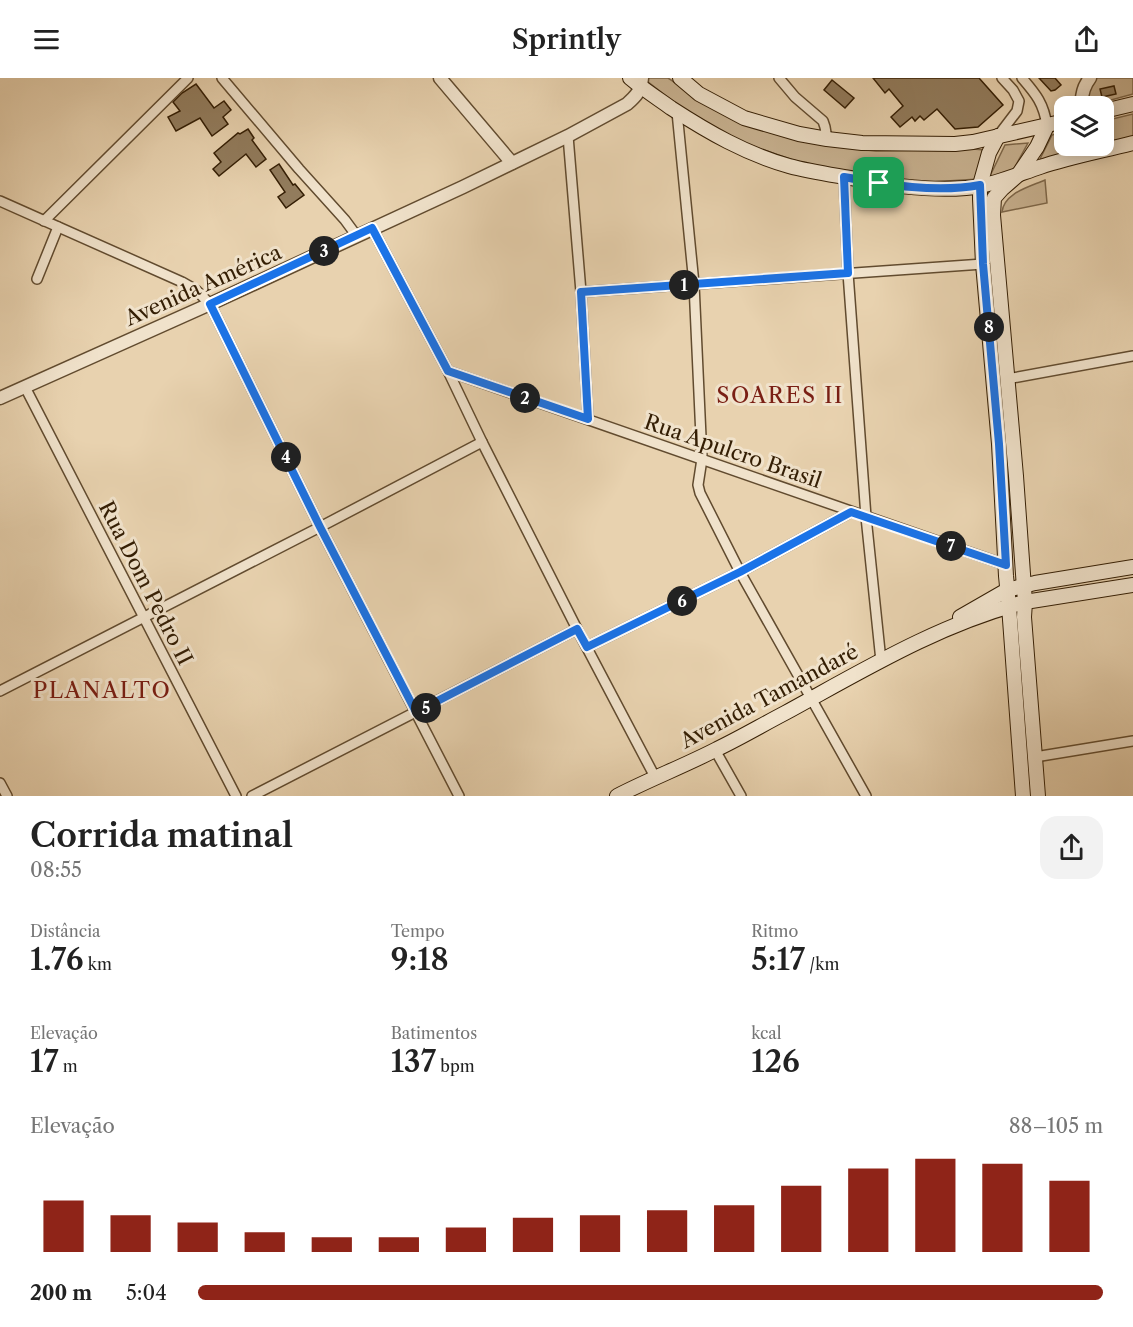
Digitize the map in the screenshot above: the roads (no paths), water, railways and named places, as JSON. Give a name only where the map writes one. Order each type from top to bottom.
[{"type":"main road","points":[[680,78],[699,93],[744,118],[799,134],[827,139],[862,143],[955,144],[1054,124]]},
{"type":"main road","points":[[638,81],[677,112],[740,148],[816,173],[879,183],[928,188],[966,188],[1133,143]]},
{"type":"main road","points":[[1114,109],[1133,104]]},
{"type":"main road","points":[[1038,796],[1016,476],[993,215],[994,198],[1018,175],[1037,147],[1047,126]]},
{"type":"main road","points":[[998,136],[989,153],[980,185],[983,264],[999,444],[1023,796]]},
{"type":"main road","points":[[1047,598],[1059,590],[1128,581],[1131,577],[1130,568]]},
{"type":"main road","name":"Avenida Tamandaré","points":[[939,632],[966,613],[1008,590],[1130,568]]},
{"type":"main road","points":[[1047,598],[1133,585]]},
{"type":"main road","name":"Avenida Tamandaré","points":[[625,794],[715,750],[939,632],[1009,606],[1047,598]]},
{"type":"street","points":[[44,221],[188,78]]},
{"type":"street","points":[[222,78],[298,169],[345,220],[356,236]]},
{"type":"street","points":[[440,78],[512,163]]},
{"type":"street","points":[[779,78],[804,105],[823,121],[827,139]]},
{"type":"street","points":[[998,136],[1017,111],[1019,101],[1002,78]]},
{"type":"street","points":[[1022,78],[1039,100],[1045,113],[1047,126]]},
{"type":"street","points":[[1081,96],[1084,85],[1090,78]]},
{"type":"street","name":"Avenida América","points":[[0,398],[210,304],[568,136],[627,104],[638,81]]},
{"type":"street","points":[[677,112],[694,284],[702,459],[698,485],[700,493],[740,572],[866,796]]},
{"type":"street","points":[[568,136],[581,292],[588,419]]},
{"type":"street","points":[[844,177],[848,273],[866,517],[881,661]]},
{"type":"street","points":[[0,201],[182,282],[196,290],[210,304],[320,527],[459,796]]},
{"type":"street","points":[[37,279],[58,227]]},
{"type":"street","points":[[372,228],[448,371],[577,629],[656,777]]},
{"type":"street","points":[[581,292],[983,264]]},
{"type":"street","points":[[1007,379],[1133,356]]},
{"type":"street","name":"Rua Apulcro Brasil","points":[[448,371],[1006,565]]},
{"type":"street","name":"Rua Dom Pedro II","points":[[25,387],[236,796]]},
{"type":"street","points":[[0,691],[482,441]]},
{"type":"street","points":[[587,647],[740,572],[851,512]]},
{"type":"street","points":[[252,796],[577,629]]},
{"type":"street","points":[[1035,757],[1133,741]]},
{"type":"street","points":[[715,750],[741,796]]},
{"type":"street","points":[[0,783],[7,796]]},
{"type":"district","name":"SOARES II","points":[[780,395]]},
{"type":"district","name":"PLANALTO","points":[[102,690]]}]
